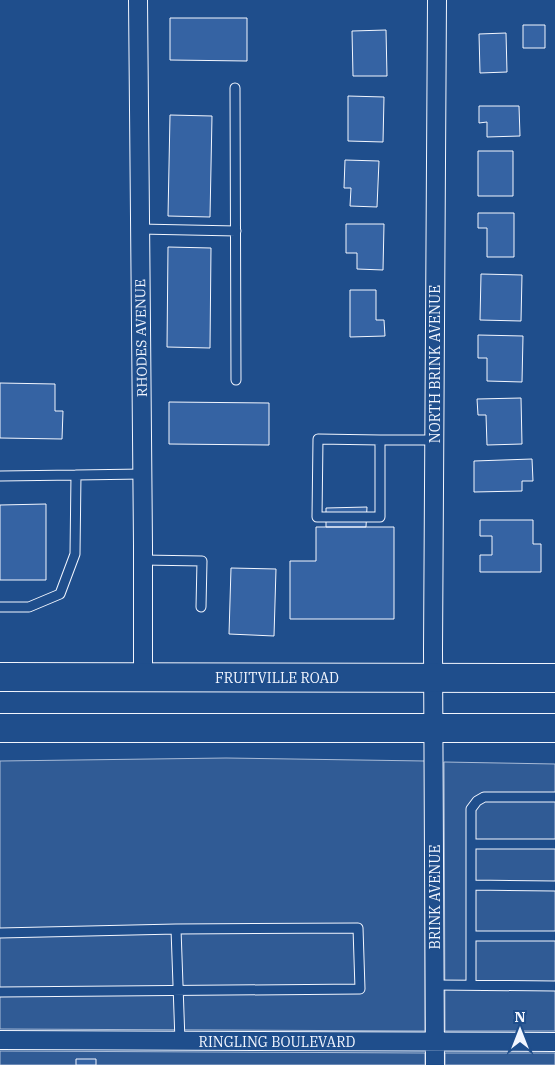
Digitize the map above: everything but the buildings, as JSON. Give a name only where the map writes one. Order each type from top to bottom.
[{"type":"main road","name":"FRUITVILLE ROAD","points":[[0,676],[555,678]]},
{"type":"main road","points":[[0,728],[555,728]]},
{"type":"street","name":"RHODES AVENUE","points":[[138,0],[143,677]]},
{"type":"street","name":"NORTH BRINK AVENUE","points":[[434,729],[437,0]]},
{"type":"street","name":"BRINK AVENUE","points":[[434,729],[435,1065]]},
{"type":"street","name":"RINGLING BOULEVARD","points":[[0,1040],[555,1042]]},
{"type":"lane","points":[[235,88],[236,380]]},
{"type":"lane","points":[[140,229],[236,231]]},
{"type":"lane","points":[[380,440],[380,517],[317,517],[318,439],[435,440]]},
{"type":"lane","points":[[0,476],[142,474]]},
{"type":"lane","points":[[0,607],[29,607],[60,594],[75,554],[76,475]]},
{"type":"lane","points":[[143,560],[202,561],[201,607]]},
{"type":"lane","points":[[471,985],[471,809],[477,801],[484,797],[555,797]]},
{"type":"lane","points":[[471,844],[555,844]]},
{"type":"lane","points":[[471,886],[555,886]]},
{"type":"lane","points":[[0,933],[176,929],[358,928],[360,989],[0,992]]},
{"type":"lane","points":[[176,929],[180,1041]]},
{"type":"lane","points":[[471,936],[555,936]]},
{"type":"lane","points":[[435,985],[555,986]]},
{"type":"shaded area","points":[[226,758],[425,761],[425,1031],[0,1029],[0,761]]},
{"type":"shaded area","points":[[444,762],[555,764],[555,1031],[445,1031]]},
{"type":"shaded area","points":[[0,1051],[425,1053],[425,1065],[0,1065]]},
{"type":"shaded area","points":[[445,1053],[555,1053],[555,1065],[445,1065]]}]
